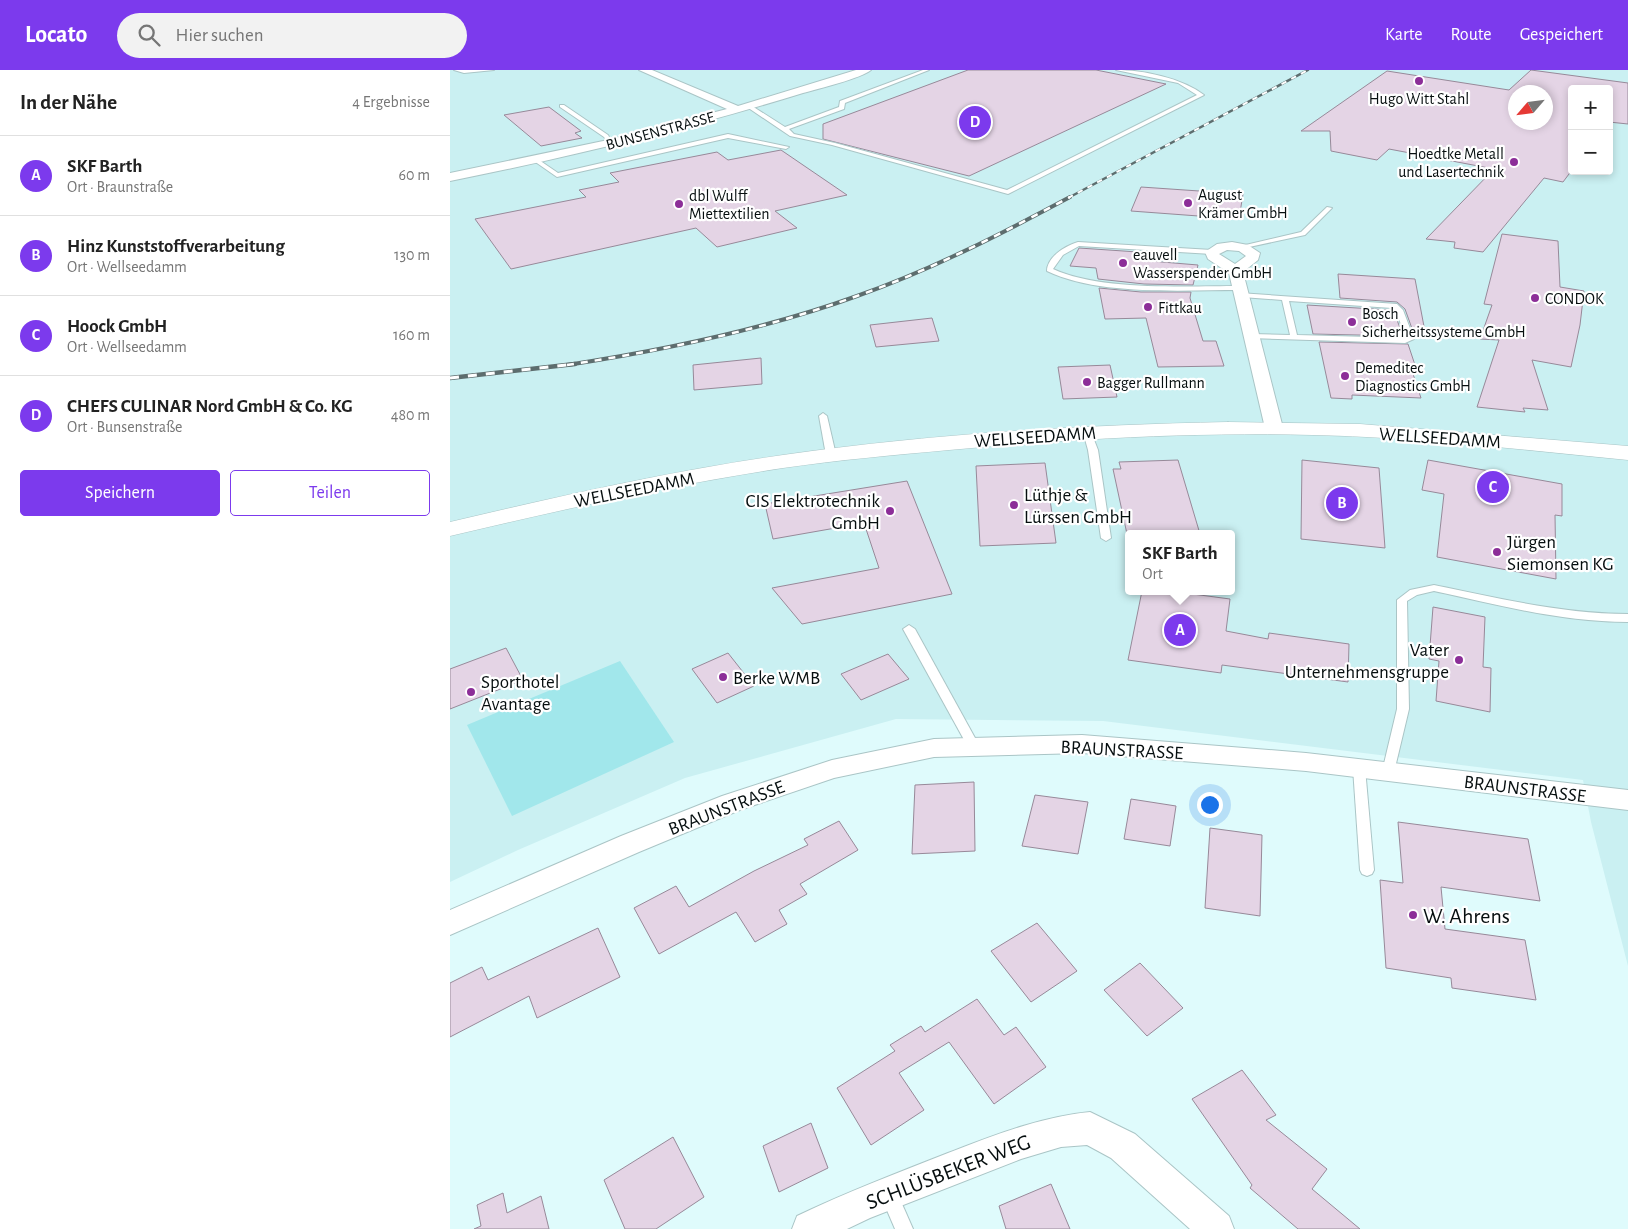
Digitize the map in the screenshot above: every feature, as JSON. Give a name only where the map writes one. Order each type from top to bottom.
[{"type":"main road","name":"WELLSEEDAMM","points":[[450,529],[680,479],[831,455],[1037,435],[1087,432],[1274,428],[1454,438],[1628,452]]},
{"type":"street","points":[[644,70],[738,110]]},
{"type":"street","name":"BUNSENSTRASSE","points":[[450,177],[537,161],[611,144],[784,98],[866,70]]},
{"type":"street","points":[[1236,271],[1253,257],[1253,253],[1240,247],[1219,247],[1212,252],[1213,256],[1236,271],[1274,428]]},
{"type":"street","name":"BRAUNSTRASSE","points":[[450,923],[630,844],[731,803],[832,769],[934,748],[1082,744],[1306,762],[1628,800]]},
{"type":"street","name":"SCHLÜSBEKER WEG","points":[[810,1229],[888,1192],[1021,1142],[1061,1131],[1090,1128],[1123,1146],[1216,1229]]},
{"type":"lane","points":[[456,70],[464,72],[492,70]]},
{"type":"lane","points":[[785,129],[842,108],[842,102],[927,70]]},
{"type":"lane","points":[[750,107],[792,135],[833,144],[1008,192],[1201,94],[1180,82],[1118,70]]},
{"type":"lane","points":[[562,106],[606,136],[611,144]]},
{"type":"lane","points":[[537,161],[557,175],[728,136],[786,148]]},
{"type":"lane","points":[[1240,247],[1304,234],[1329,208]]},
{"type":"lane","points":[[1212,252],[1078,244],[1068,247],[1058,254],[1049,270],[1055,275],[1068,278],[1114,284],[1241,292],[1286,298],[1394,306],[1399,310],[1410,339],[1404,341],[1252,336]]},
{"type":"lane","points":[[1286,298],[1294,337]]},
{"type":"lane","points":[[823,416],[831,455]]},
{"type":"lane","points":[[1087,432],[1093,450],[1106,538]]},
{"type":"lane","points":[[1388,772],[1403,709],[1402,600],[1414,592],[1434,588],[1550,612],[1601,618],[1628,618]]},
{"type":"lane","points":[[908,629],[974,747]]},
{"type":"lane","points":[[1359,768],[1367,870]]},
{"type":"lane","points":[[888,1192],[904,1229]]},
{"type":"shaded area","points":[[450,70],[1628,70],[1628,966],[1591,822],[1583,780],[1103,721],[896,719],[685,778],[518,850],[450,882]]},
{"type":"shaded area","points":[[620,661],[674,742],[512,816],[467,725]]},
{"type":"building","points":[[968,70],[1096,70],[1166,84],[969,176],[823,139],[823,124]]},
{"type":"building","points":[[1531,70],[1628,83],[1628,124],[1613,122],[1613,85],[1568,85],[1568,175],[1563,182],[1544,178],[1483,252],[1454,248],[1455,242],[1426,239],[1494,169],[1389,149],[1377,160],[1331,151],[1330,131],[1301,131],[1387,71],[1508,90],[1508,130],[1553,130],[1553,85],[1514,85]]},
{"type":"building","points":[[549,107],[581,131],[575,133],[582,138],[541,146],[504,115]]},
{"type":"building","name":"dbl Wulff Miettextilien","points":[[781,150],[847,195],[775,211],[797,228],[717,247],[696,228],[511,269],[475,219],[586,197],[579,190],[619,182],[610,173],[717,152],[728,160]]},
{"type":"building","name":"August Krämer GmbH","points":[[1141,187],[1243,194],[1239,219],[1131,211]]},
{"type":"building","points":[[1502,234],[1558,241],[1560,287],[1584,291],[1580,325],[1571,367],[1532,360],[1548,410],[1523,408],[1525,412],[1477,407],[1499,340],[1480,339],[1492,305],[1484,304]]},
{"type":"building","name":"eauvell Wasserspender GmbH","points":[[1079,248],[1153,253],[1150,261],[1198,265],[1193,285],[1144,284],[1098,279],[1096,268],[1070,266]]},
{"type":"building","points":[[1338,274],[1415,279],[1426,337],[1415,337],[1405,309],[1397,302],[1340,298]]},
{"type":"building","points":[[1099,288],[1141,292],[1191,292],[1190,298],[1203,341],[1216,341],[1224,366],[1158,367],[1146,318],[1105,319]]},
{"type":"building","name":"Bosch Sicherheitssysteme GmbH","points":[[1307,305],[1391,310],[1394,312],[1403,336],[1313,334]]},
{"type":"building","points":[[932,318],[939,341],[876,347],[870,325]]},
{"type":"building","name":"Demeditec Diagnostics GmbH","points":[[1319,342],[1408,344],[1417,371],[1412,371],[1421,398],[1352,395],[1352,399],[1331,398]]},
{"type":"building","points":[[761,358],[762,384],[694,390],[693,365]]},
{"type":"building","name":"Bagger Rullmann","points":[[1110,365],[1117,397],[1063,399],[1058,367]]},
{"type":"building","name":"Lüthje & Lürssen GmbH","points":[[1178,460],[1199,530],[1126,530],[1113,469],[1121,469],[1119,462]]},
{"type":"building","points":[[1302,460],[1379,468],[1385,548],[1301,539]]},
{"type":"building","points":[[1428,460],[1562,484],[1562,516],[1555,515],[1556,579],[1437,557],[1444,494],[1422,490]]},
{"type":"building","name":"Lüthje & Lürssen GmbH","points":[[1045,463],[1056,543],[980,546],[976,466]]},
{"type":"building","points":[[907,481],[952,594],[802,624],[772,588],[879,568],[864,523],[773,539],[765,504]]},
{"type":"building","points":[[1141,595],[1200,595],[1230,599],[1226,631],[1268,639],[1269,633],[1349,644],[1348,682],[1222,665],[1221,673],[1128,660]]},
{"type":"building","name":"Vater Unternehmensgruppe","points":[[1433,607],[1485,617],[1483,667],[1491,668],[1490,712],[1436,701],[1439,661],[1429,659]]},
{"type":"building","name":"Sporthotel Avantage","points":[[506,648],[523,680],[450,709],[450,669]]},
{"type":"building","name":"Berke WMB","points":[[728,653],[754,686],[717,703],[692,669]]},
{"type":"building","points":[[888,654],[909,679],[861,700],[841,674]]},
{"type":"building","points":[[974,782],[975,851],[912,854],[915,785]]},
{"type":"building","points":[[1035,795],[1088,802],[1078,854],[1022,846]]},
{"type":"building","points":[[1131,799],[1176,806],[1170,846],[1124,839]]},
{"type":"building","points":[[839,821],[858,850],[800,884],[807,894],[779,910],[787,924],[755,942],[736,912],[659,954],[634,908],[676,886],[689,907],[754,871],[808,845],[804,839]]},
{"type":"building","name":"W. Ahrens","points":[[1398,822],[1528,839],[1540,901],[1441,887],[1445,929],[1525,940],[1536,1000],[1452,988],[1451,978],[1386,968],[1380,880],[1403,883]]},
{"type":"building","points":[[1210,828],[1262,835],[1260,916],[1205,908]]},
{"type":"building","points":[[1037,923],[1077,971],[1031,1002],[991,951]]},
{"type":"building","points":[[598,928],[620,977],[537,1018],[529,996],[450,1037],[450,983],[482,967],[488,980]]},
{"type":"building","points":[[1140,963],[1183,1008],[1147,1036],[1104,990]]},
{"type":"building","points":[[977,999],[1004,1035],[1016,1027],[1046,1067],[994,1104],[949,1042],[899,1073],[924,1110],[871,1145],[837,1088],[895,1051],[890,1045],[921,1026],[925,1032]]},
{"type":"building","points":[[1242,1070],[1276,1115],[1266,1120],[1327,1169],[1312,1189],[1360,1229],[1298,1229],[1250,1188],[1252,1185],[1192,1099]]},
{"type":"building","points":[[811,1123],[828,1168],[779,1192],[763,1146]]},
{"type":"building","points":[[673,1137],[704,1197],[656,1229],[625,1229],[604,1180]]},
{"type":"building","points":[[1051,1184],[1070,1229],[1006,1229],[999,1206]]},
{"type":"building","points":[[503,1193],[507,1213],[541,1196],[549,1229],[474,1229],[481,1226],[477,1205]]},
{"type":"railway","points":[[1068,198],[1308,70]]},
{"type":"railway","points":[[569,365],[714,338],[822,308],[885,286],[939,263],[992,238],[1070,197]]},
{"type":"railway","points":[[569,365],[575,364]]},
{"type":"railway","points":[[450,378],[569,365]]},
{"type":"place","name":"Hugo Witt Stahl","points":[[1419,81]]},
{"type":"place","name":"CHEFS CULINAR Nord GmbH & Co. KG","points":[[975,122]]},
{"type":"place","name":"Hoedtke Metall und Lasertechnik","points":[[1514,162]]},
{"type":"place","name":"August Krämer GmbH","points":[[1188,203]]},
{"type":"place","name":"dbl Wulff Miettextilien","points":[[679,204]]},
{"type":"place","name":"eauvell Wasserspender GmbH","points":[[1123,263]]},
{"type":"place","name":"CONDOK","points":[[1535,298]]},
{"type":"place","name":"Fittkau","points":[[1148,307]]},
{"type":"place","name":"Bosch Sicherheitssysteme GmbH","points":[[1352,322]]},
{"type":"place","name":"Demeditec Diagnostics GmbH","points":[[1345,376]]},
{"type":"place","name":"Bagger Rullmann","points":[[1087,382]]},
{"type":"place","name":"Hoock GmbH","points":[[1493,487]]},
{"type":"place","name":"Hinz Kunststoffverarbeitung","points":[[1342,503]]},
{"type":"place","name":"Lüthje & Lürssen GmbH","points":[[1014,505]]},
{"type":"place","name":"CIS Elektrotechnik GmbH","points":[[890,511]]},
{"type":"place","name":"Jürgen Siemonsen KG","points":[[1497,552]]},
{"type":"place","name":"SKF Barth","points":[[1180,630]]},
{"type":"place","name":"Vater Unternehmensgruppe","points":[[1459,660]]},
{"type":"place","name":"Berke WMB","points":[[723,677]]},
{"type":"place","name":"Sporthotel Avantage","points":[[471,692]]},
{"type":"place","name":"W. Ahrens","points":[[1413,915]]}]
